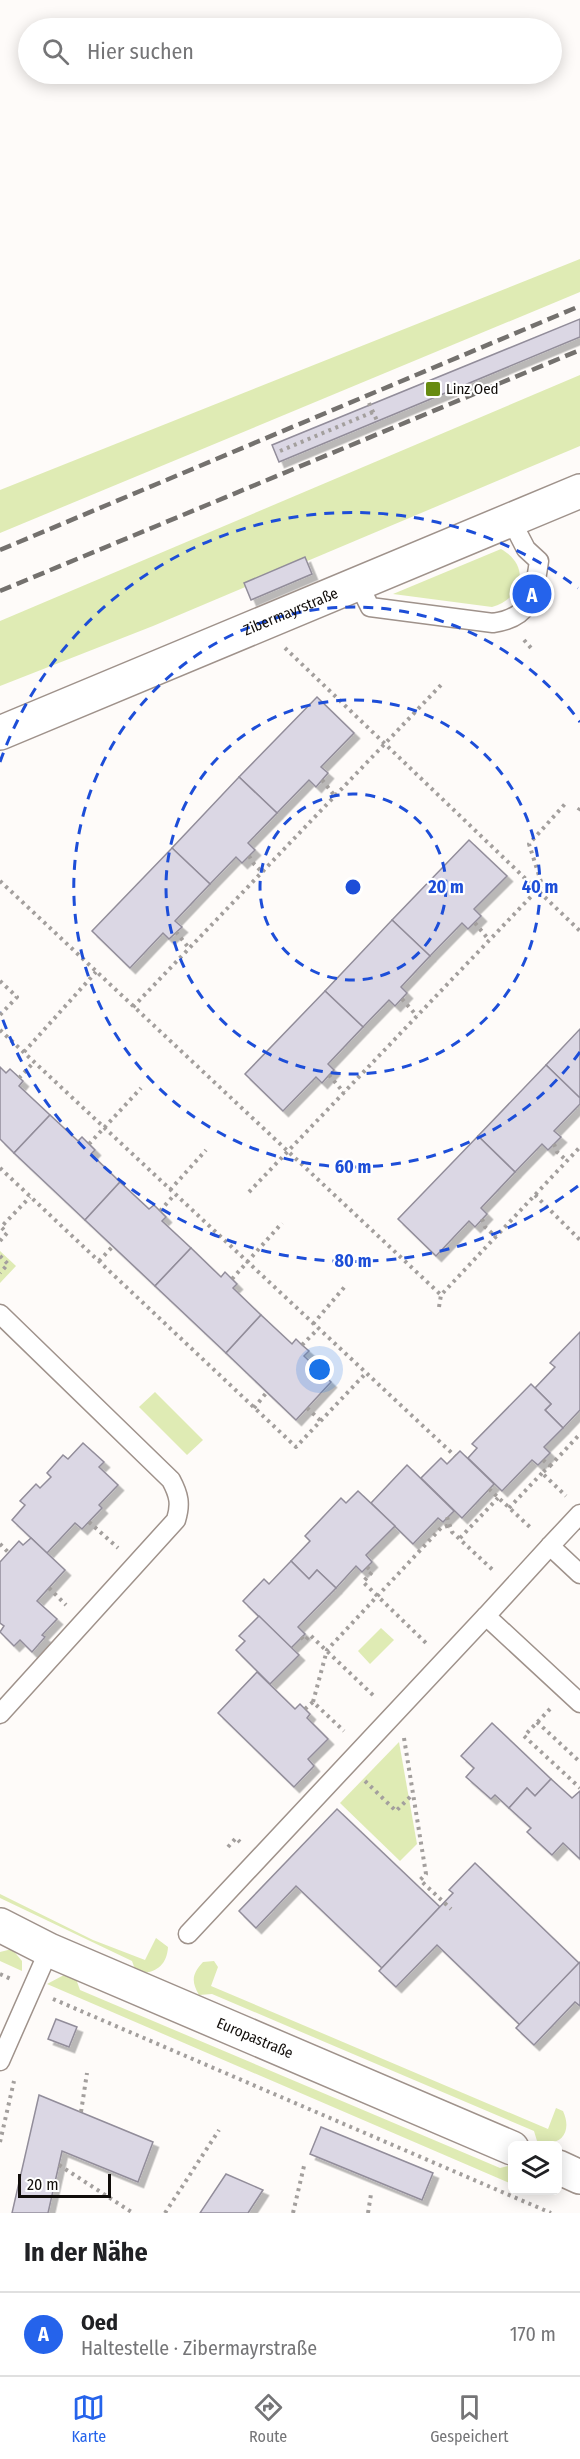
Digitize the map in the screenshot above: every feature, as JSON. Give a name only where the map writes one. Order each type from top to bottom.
[{"type":"street","name":"Zibermayrstraße","points":[[0,733],[228,639],[364,595],[511,520],[580,491]]},
{"type":"street","name":"Europastraße","points":[[0,1924],[49,1950],[508,2146]]},
{"type":"street","points":[[562,2170],[580,2177]]},
{"type":"lane","points":[[364,595],[493,623],[518,617],[528,606],[536,584],[539,561],[526,549],[511,520]]},
{"type":"lane","points":[[0,1314],[171,1480],[179,1495],[181,1506],[176,1520],[0,1714]]},
{"type":"lane","points":[[188,1934],[550,1546],[576,1508]]},
{"type":"lane","points":[[550,1546],[580,1574]]},
{"type":"lane","points":[[486,1616],[580,1703]]},
{"type":"lane","points":[[0,2061],[49,1950]]},
{"type":"path","points":[[369,403],[378,423]]},
{"type":"path","points":[[280,451],[373,412]]},
{"type":"path","points":[[282,645],[580,931]]},
{"type":"path","points":[[133,1007],[441,685]]},
{"type":"path","points":[[322,780],[335,796]]},
{"type":"path","points":[[249,1192],[542,885],[529,844],[565,804]]},
{"type":"path","points":[[580,808],[578,811],[580,813]]},
{"type":"path","points":[[249,856],[262,872]]},
{"type":"path","points":[[0,880],[441,1295]]},
{"type":"path","points":[[475,923],[489,940]]},
{"type":"path","points":[[176,932],[189,948]]},
{"type":"path","points":[[24,1052],[96,972]]},
{"type":"path","points":[[0,981],[17,997],[0,1015]]},
{"type":"path","points":[[402,999],[417,1016]]},
{"type":"path","points":[[0,1030],[455,1456]]},
{"type":"path","points":[[19,1078],[34,1062]]},
{"type":"path","points":[[329,1075],[344,1093]]},
{"type":"path","points":[[89,1144],[141,1088]]},
{"type":"path","points":[[554,1144],[557,1152],[567,1161]]},
{"type":"path","points":[[439,1307],[441,1295],[580,1147]]},
{"type":"path","points":[[170,1190],[206,1150]]},
{"type":"path","points":[[0,1168],[296,1448],[366,1373]]},
{"type":"path","points":[[160,1211],[175,1194]]},
{"type":"path","points":[[535,1196],[580,1240]]},
{"type":"path","points":[[0,1241],[8,1233],[1,1227],[30,1197]]},
{"type":"path","points":[[482,1220],[485,1227],[496,1237]]},
{"type":"path","points":[[232,1279],[282,1223]]},
{"type":"path","points":[[99,1261],[113,1246]]},
{"type":"path","points":[[0,1256],[8,1264],[0,1273]]},
{"type":"path","points":[[313,1324],[347,1284]]},
{"type":"path","points":[[302,1345],[318,1329]]},
{"type":"path","points":[[254,1408],[267,1392]]},
{"type":"path","points":[[307,1408],[321,1421]]},
{"type":"path","points":[[509,1508],[580,1434]]},
{"type":"path","points":[[543,1460],[550,1466]]},
{"type":"path","points":[[542,1473],[576,1508]]},
{"type":"path","points":[[489,1489],[550,1546]]},
{"type":"path","points":[[460,1538],[498,1498]]},
{"type":"path","points":[[447,1517],[452,1532],[512,1587]]},
{"type":"path","points":[[89,1522],[136,1565]]},
{"type":"path","points":[[305,1709],[313,1702],[327,1650],[441,1528],[450,1525]]},
{"type":"path","points":[[0,1544],[8,1552]]},
{"type":"path","points":[[367,1567],[372,1572],[363,1582],[444,1660]]},
{"type":"path","points":[[301,1637],[305,1641],[310,1635],[396,1711],[413,1793],[426,1874],[420,1880],[451,1909]]},
{"type":"path","points":[[566,1690],[524,1736],[580,1788]]},
{"type":"path","points":[[313,1702],[362,1748]]},
{"type":"path","points":[[537,1722],[580,1762]]},
{"type":"path","points":[[347,1764],[396,1811],[413,1793]]},
{"type":"path","points":[[0,1974],[85,2014],[551,2213]]},
{"type":"path","points":[[81,2112],[87,2073]]},
{"type":"path","points":[[0,2142],[15,2078]]},
{"type":"path","points":[[165,2213],[219,2130]]},
{"type":"path","points":[[59,2165],[133,2213]]},
{"type":"path","points":[[293,2213],[304,2166]]},
{"type":"path","points":[[368,2213],[371,2194]]},
{"type":"green space","points":[[580,259],[580,292],[0,533],[0,490]]},
{"type":"green space","points":[[580,375],[580,446],[153,626],[0,686],[0,621]]},
{"type":"green space","points":[[501,549],[517,564],[520,572],[516,589],[503,603],[492,607],[393,594]]},
{"type":"green space","points":[[0,1251],[16,1266],[0,1283]]},
{"type":"green space","points":[[155,1392],[203,1440],[187,1455],[139,1407]]},
{"type":"green space","points":[[381,1628],[394,1640],[370,1664],[358,1651]]},
{"type":"green space","points":[[399,1742],[417,1844],[400,1861],[340,1803]]},
{"type":"green space","points":[[0,1894],[93,1940],[145,1960],[156,1938],[168,1947],[167,1954],[158,1968],[143,1973],[136,1972],[132,1961],[0,1898]]},
{"type":"green space","points":[[12,1949],[22,1961],[22,1971],[0,1961],[0,1952]]},
{"type":"green space","points":[[214,1961],[218,1967],[211,1986],[548,2129],[556,2108],[563,2111],[566,2119],[565,2132],[555,2141],[537,2141],[534,2131],[212,1994],[199,1995],[194,1982],[195,1974],[203,1962]]},
{"type":"green space","points":[[64,1975],[75,1976],[80,1990],[500,2168],[508,2166],[508,2182],[47,1984]]},
{"type":"building","points":[[580,319],[580,337],[279,462],[272,445]]},
{"type":"building","points":[[305,557],[312,574],[251,600],[244,583]]},
{"type":"building","points":[[317,697],[354,733],[321,767],[328,773],[316,787],[309,780],[277,813],[239,777]]},
{"type":"building","points":[[239,777],[277,813],[248,843],[255,850],[242,863],[236,857],[210,884],[172,848]]},
{"type":"building","points":[[469,840],[507,876],[474,909],[481,916],[468,929],[462,923],[430,956],[392,920]]},
{"type":"building","points":[[172,848],[210,884],[175,921],[182,927],[169,939],[163,933],[130,968],[92,931]]},
{"type":"building","points":[[392,920],[430,956],[401,987],[407,993],[395,1006],[389,1000],[363,1027],[325,991]]},
{"type":"building","points":[[325,991],[363,1027],[328,1064],[334,1070],[322,1083],[316,1077],[283,1111],[245,1074]]},
{"type":"building","points":[[580,1029],[580,1098],[546,1065]]},
{"type":"building","points":[[546,1065],[580,1098],[580,1104],[554,1131],[561,1137],[548,1150],[542,1144],[515,1172],[478,1136]]},
{"type":"building","points":[[0,1067],[6,1073],[10,1069],[23,1081],[19,1086],[50,1115],[14,1153],[0,1139]]},
{"type":"building","points":[[50,1115],[78,1141],[82,1137],[95,1150],[91,1154],[120,1182],[85,1220],[14,1153]]},
{"type":"building","points":[[478,1136],[515,1172],[481,1208],[487,1214],[475,1227],[469,1221],[436,1256],[398,1219]]},
{"type":"building","points":[[120,1182],[149,1209],[154,1205],[166,1217],[162,1221],[191,1248],[155,1286],[85,1220]]},
{"type":"building","points":[[191,1248],[221,1277],[225,1272],[237,1284],[233,1288],[261,1315],[226,1353],[155,1286]]},
{"type":"building","points":[[261,1315],[292,1344],[296,1339],[309,1351],[304,1356],[331,1382],[296,1420],[226,1353]]},
{"type":"building","points":[[580,1332],[580,1410],[563,1428],[545,1410],[551,1404],[535,1388],[555,1367],[550,1363]]},
{"type":"building","points":[[531,1384],[551,1404],[545,1410],[563,1428],[544,1447],[550,1453],[538,1465],[532,1460],[502,1491],[468,1458],[477,1448],[472,1444]]},
{"type":"building","points":[[83,1443],[104,1462],[99,1467],[118,1485],[99,1505],[102,1508],[82,1529],[75,1523],[47,1553],[12,1520],[25,1505],[20,1501],[36,1484],[40,1488],[51,1477],[47,1473],[63,1455],[68,1459]]},
{"type":"building","points":[[460,1451],[494,1484],[462,1518],[421,1478],[441,1458],[447,1464]]},
{"type":"building","points":[[407,1465],[454,1511],[443,1522],[438,1518],[413,1544],[371,1503]]},
{"type":"building","points":[[358,1491],[395,1526],[366,1555],[372,1562],[362,1572],[356,1566],[336,1588],[317,1570],[309,1579],[291,1561],[310,1541],[305,1536],[341,1498],[346,1503]]},
{"type":"building","points":[[31,1538],[65,1570],[37,1601],[57,1619],[42,1635],[45,1637],[32,1652],[20,1640],[14,1646],[0,1632],[4,1626],[0,1623],[0,1562],[19,1541],[23,1545]]},
{"type":"building","points":[[291,1561],[309,1579],[317,1570],[336,1588],[298,1627],[305,1634],[291,1648],[243,1601],[264,1579],[269,1584]]},
{"type":"building","points":[[259,1616],[299,1655],[270,1684],[236,1650],[245,1641],[239,1636]]},
{"type":"building","points":[[257,1672],[295,1709],[300,1704],[310,1714],[307,1718],[328,1739],[308,1759],[314,1766],[294,1787],[218,1713]]},
{"type":"building","points":[[492,1723],[551,1779],[535,1796],[527,1788],[509,1808],[495,1795],[491,1799],[466,1777],[474,1768],[461,1756]]},
{"type":"building","points":[[551,1779],[572,1798],[580,1791],[580,1859],[563,1843],[552,1855],[527,1832],[531,1828],[509,1808],[527,1788],[535,1796]]},
{"type":"building","points":[[337,1809],[440,1907],[382,1968],[296,1886],[256,1928],[239,1911]]},
{"type":"building","points":[[475,1863],[579,1963],[520,2025],[437,1945],[396,1987],[379,1971],[453,1893],[449,1890]]},
{"type":"building","points":[[580,1962],[580,2006],[575,2002],[534,2045],[516,2028]]},
{"type":"building","points":[[56,2019],[77,2027],[69,2047],[48,2039]]},
{"type":"building","points":[[39,2095],[153,2142],[138,2182],[62,2151],[48,2213],[12,2213]]},
{"type":"building","points":[[321,2127],[433,2173],[422,2200],[310,2154]]},
{"type":"building","points":[[226,2174],[263,2190],[248,2213],[200,2213]]},
{"type":"railway","points":[[0,550],[580,306]]},
{"type":"railway","points":[[0,591],[580,350]]},
{"type":"place","name":"Linz Oed","points":[[433,389]]},
{"type":"place","name":"Oed","points":[[532,594]]}]
